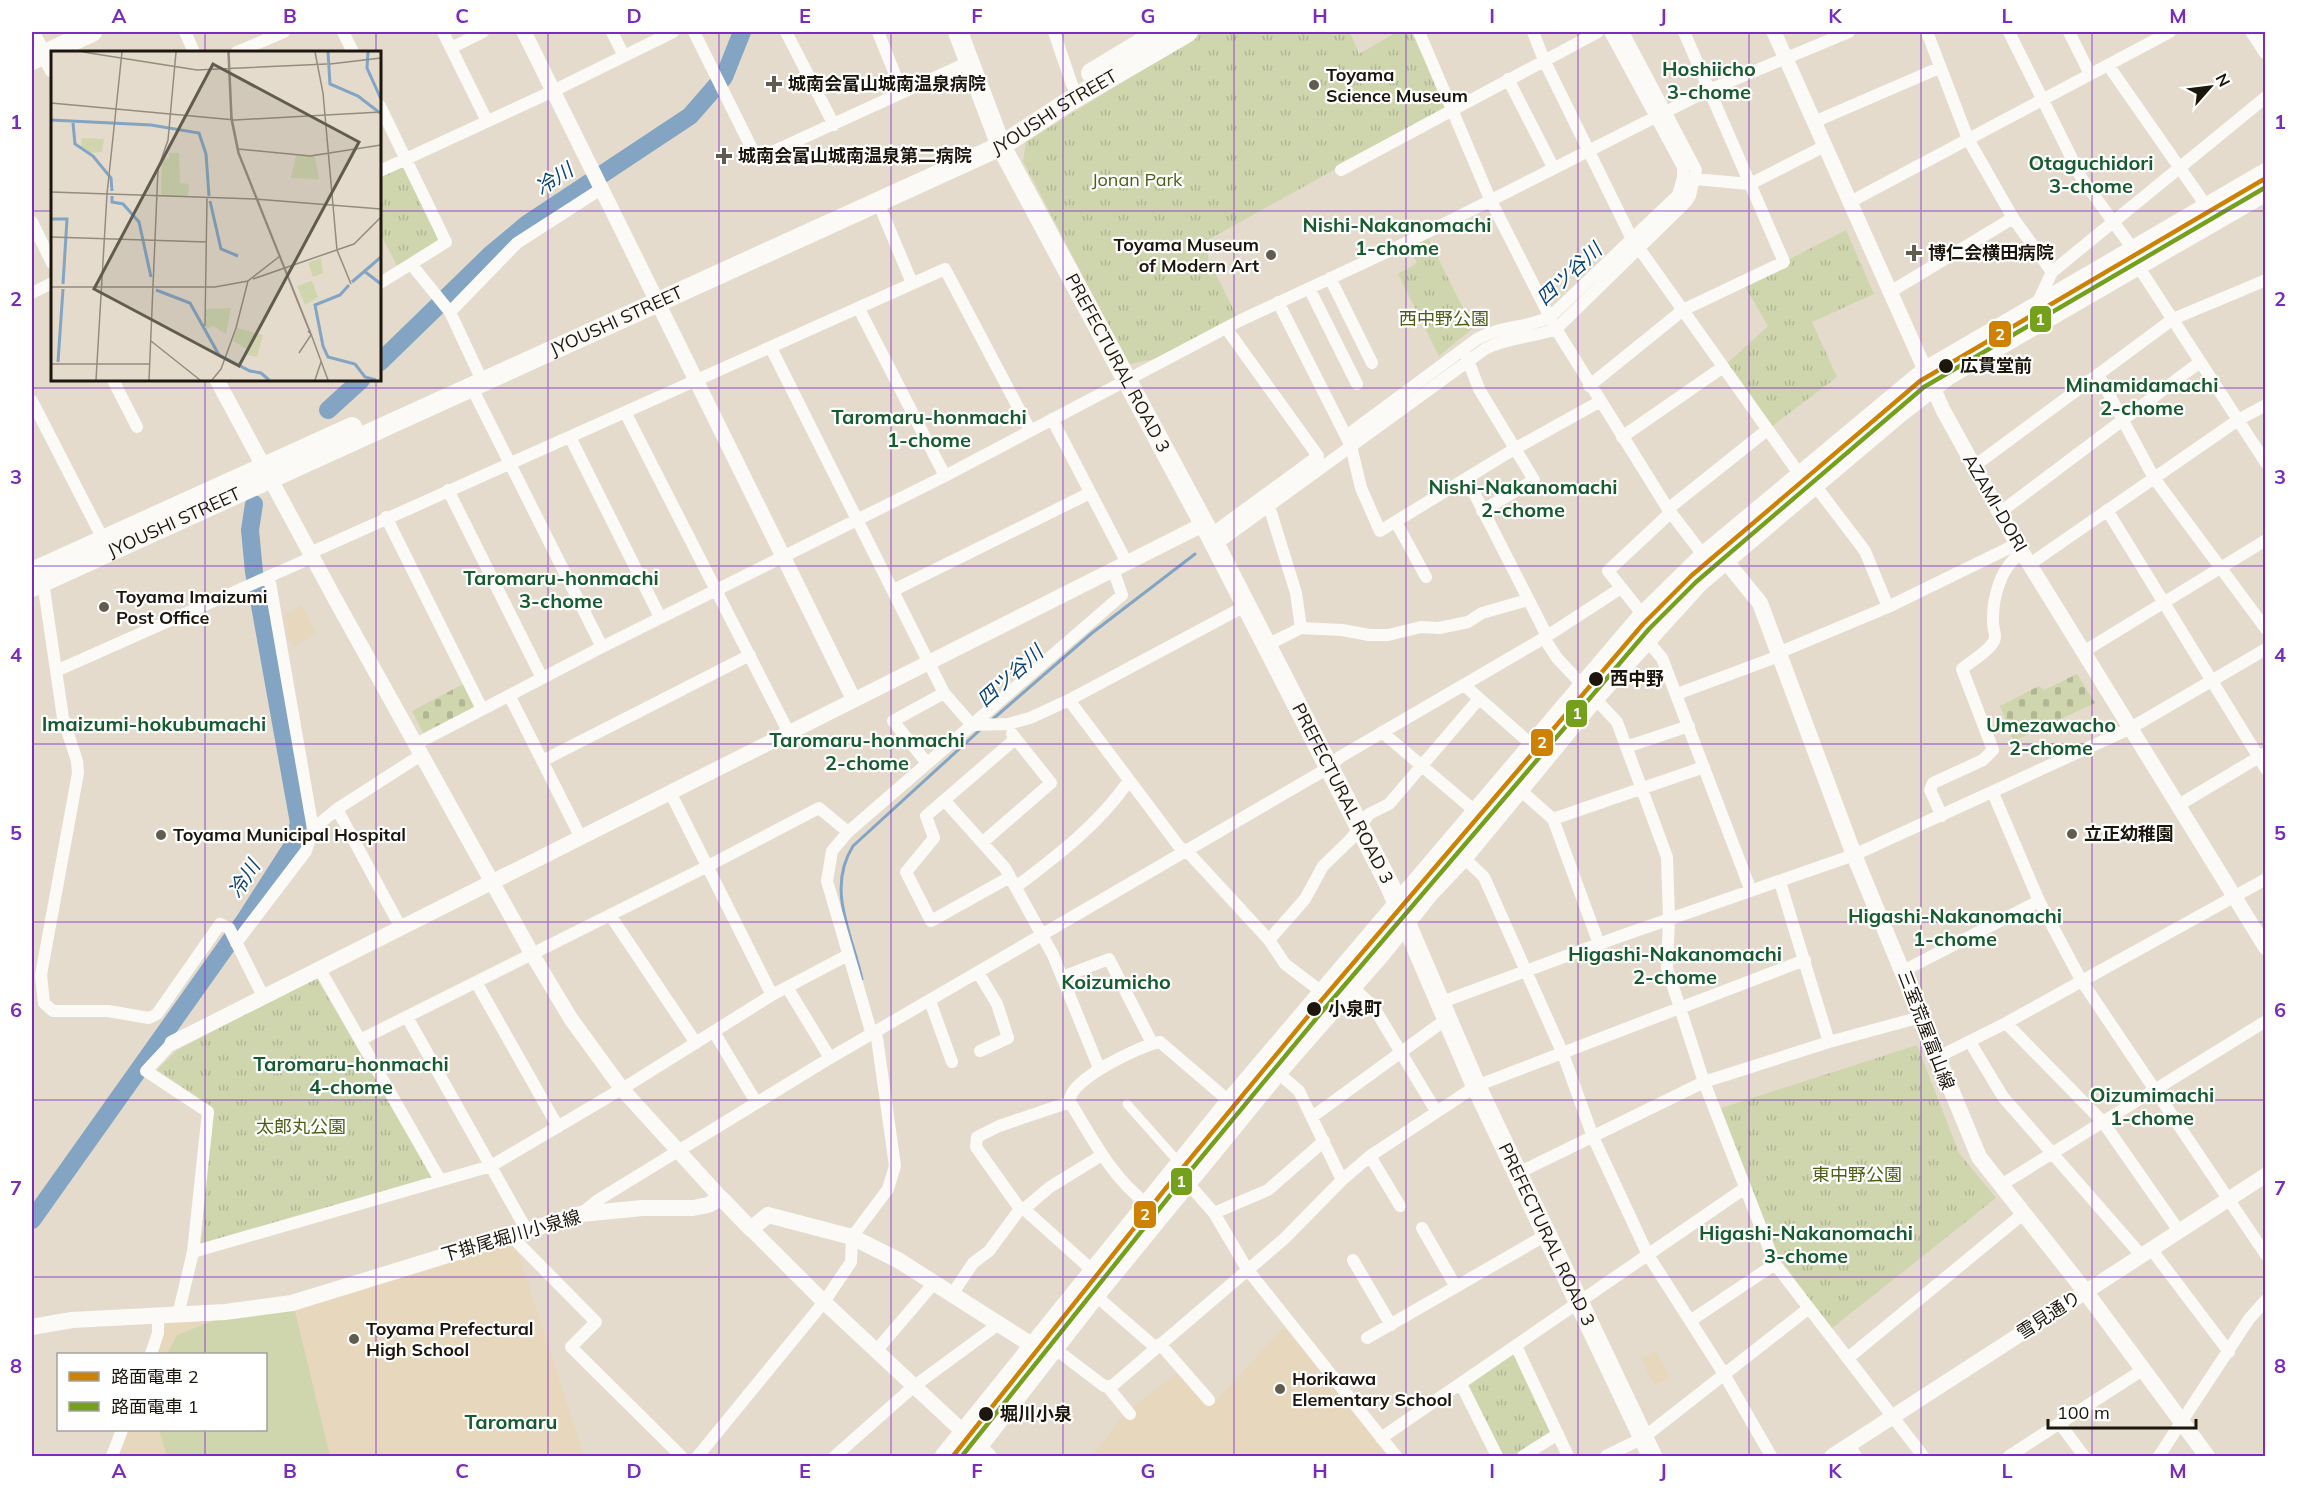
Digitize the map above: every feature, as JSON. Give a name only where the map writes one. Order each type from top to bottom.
[{"type":"main road","points":[[60,51],[93,32]]},
{"type":"main road","name":"PREFECTURAL ROAD 3","points":[[958,32],[999,141],[1124,379],[1210,534],[1398,903],[1476,1086],[1652,1456]]},
{"type":"main road","name":"JYOUSHI STREET","points":[[655,298],[878,202],[999,141],[1188,32]]},
{"type":"main road","name":"JYOUSHI STREET","points":[[35,580],[265,473],[999,141],[1072,85],[1147,35]]},
{"type":"main road","points":[[1929,378],[2135,257],[2207,207],[2265,172]]},
{"type":"main road","points":[[945,1456],[963,1434],[1095,1295],[1277,1072],[1352,987],[1428,894],[1463,857],[1519,789],[1589,692],[1704,556],[1807,480],[1929,378],[2037,306],[2265,191]]},
{"type":"main road","name":"JYOUSHI STREET","points":[[35,580],[103,539],[265,473]]},
{"type":"main road","points":[[1644,627],[1725,560],[1807,480]]},
{"type":"main road","name":"三室荒屋富山線","points":[[1725,560],[1760,603],[1854,855],[1904,970],[1969,1139],[1979,1157],[2085,1291],[2207,1456]]},
{"type":"main road","points":[[979,1453],[1093,1271],[1230,1102],[1398,903],[1533,746],[1589,692]]},
{"type":"main road","points":[[721,1198],[751,1229],[768,1215],[852,1237],[953,1293],[1027,1342],[1045,1346]]},
{"type":"main road","name":"下掛尾堀川小泉線","points":[[32,1327],[72,1320],[225,1312],[292,1303],[581,1214],[642,1208],[693,1208],[708,1205],[721,1198]]},
{"type":"street","points":[[32,32],[42,61]]},
{"type":"street","points":[[184,32],[194,51]]},
{"type":"street","points":[[239,51],[284,32]]},
{"type":"street","points":[[343,32],[352,51]]},
{"type":"street","points":[[443,32],[487,121]]},
{"type":"street","points":[[451,48],[483,32]]},
{"type":"street","points":[[525,32],[854,700]]},
{"type":"street","points":[[612,32],[624,56]]},
{"type":"street","points":[[381,171],[554,91],[673,32]]},
{"type":"street","points":[[694,32],[757,159],[969,62]]},
{"type":"street","points":[[786,32],[834,125]]},
{"type":"street","points":[[878,32],[902,92]]},
{"type":"street","points":[[1054,32],[1072,85]]},
{"type":"street","points":[[1419,32],[1490,199],[1556,329],[1589,386],[1668,509],[1704,556]]},
{"type":"street","points":[[1533,32],[1587,150],[1634,242],[1767,430],[1865,551],[1888,607]]},
{"type":"street","points":[[1341,170],[1598,32]]},
{"type":"street","points":[[178,1315],[193,1252],[208,1112],[146,1071],[172,1043],[1120,566],[1210,534],[1269,506],[1464,348],[1492,332],[1528,326],[1550,317],[1634,242],[1686,202],[1695,179],[1696,170],[1611,32]]},
{"type":"street","points":[[1348,441],[1496,343],[1539,336],[1556,329],[1675,198],[1683,178],[1683,167],[1623,32]]},
{"type":"street","points":[[1589,386],[1683,310],[1784,262],[1684,32]]},
{"type":"street","name":"AZAMI-DORI","points":[[1774,32],[1929,378],[1973,467],[2129,729],[2265,948]]},
{"type":"street","points":[[313,829],[418,750],[482,709],[660,617],[945,476],[1124,379],[1278,302],[1709,90],[1849,32]]},
{"type":"street","points":[[1927,32],[1968,139],[2013,218],[2052,272]]},
{"type":"street","points":[[2009,32],[2082,180],[2115,222],[2173,319],[2265,463]]},
{"type":"street","points":[[2069,32],[2090,74]]},
{"type":"street","points":[[1850,202],[2169,32]]},
{"type":"street","points":[[2253,32],[2265,52]]},
{"type":"street","points":[[2108,65],[2207,207]]},
{"type":"street","points":[[1814,122],[1939,68]]},
{"type":"street","points":[[1508,80],[1553,167]]},
{"type":"street","points":[[2037,306],[2052,272],[2265,97]]},
{"type":"street","points":[[381,108],[446,242],[381,282]]},
{"type":"street","points":[[1695,179],[1750,184],[1825,146]]},
{"type":"street","points":[[450,312],[517,243],[598,181]]},
{"type":"street","points":[[878,202],[912,283]]},
{"type":"street","points":[[1890,292],[2013,218]]},
{"type":"street","points":[[32,222],[51,261]]},
{"type":"street","points":[[411,264],[450,312],[474,379],[510,463],[602,647]]},
{"type":"street","points":[[56,671],[269,577],[386,517],[945,269],[1030,430]]},
{"type":"street","points":[[1330,278],[1372,363]]},
{"type":"street","points":[[1973,467],[2173,319],[2265,280]]},
{"type":"street","points":[[32,293],[51,284]]},
{"type":"street","points":[[1309,288],[1357,384]]},
{"type":"street","points":[[1278,302],[1348,441],[1361,488],[1380,531],[1516,448],[1599,402]]},
{"type":"street","points":[[859,309],[945,476]]},
{"type":"street","points":[[1210,534],[1318,456],[1226,328]]},
{"type":"street","points":[[771,348],[944,693],[972,725]]},
{"type":"street","points":[[1464,348],[1479,389],[1534,480],[1482,511]]},
{"type":"street","points":[[1999,513],[2200,362]]},
{"type":"street","points":[[1622,437],[1723,367]]},
{"type":"street","points":[[2098,374],[2154,478],[2265,628]]},
{"type":"street","points":[[114,381],[137,427]]},
{"type":"street","points":[[218,381],[265,473],[418,750],[571,1019],[622,1089],[721,1198]]},
{"type":"street","points":[[32,401],[103,539]]},
{"type":"street","points":[[1942,816],[1930,790],[1933,783],[1983,760],[1993,750],[1962,669],[1992,645],[1996,636],[1993,622],[2002,573],[2013,558],[2107,510],[2238,420],[2265,405]]},
{"type":"street","points":[[625,412],[789,733]]},
{"type":"street","points":[[698,1456],[824,1302],[851,1262],[852,1237],[893,1180],[895,1166],[877,1038],[848,955],[826,880],[832,851],[848,832],[1122,595],[1120,566],[1090,493],[1052,419]]},
{"type":"street","points":[[1668,509],[1767,430]]},
{"type":"street","points":[[570,437],[660,617]]},
{"type":"street","points":[[1467,479],[1545,633],[1544,638],[1557,658],[1617,722],[1667,857],[1669,920],[1667,968],[1704,1082],[1775,1264],[1923,1456]]},
{"type":"street","points":[[448,490],[542,678]]},
{"type":"street","points":[[894,590],[1090,493]]},
{"type":"street","points":[[1269,506],[1296,593],[1301,628]]},
{"type":"street","points":[[1668,509],[1668,515],[1608,571],[1639,610],[1644,627],[1662,658],[1751,891]]},
{"type":"street","points":[[2107,510],[2210,681],[2262,755],[2265,770]]},
{"type":"street","points":[[386,517],[482,709]]},
{"type":"street","points":[[1396,522],[1426,577]]},
{"type":"street","points":[[2083,652],[2265,540]]},
{"type":"street","points":[[1677,694],[2023,554]]},
{"type":"street","points":[[236,943],[306,851],[313,829],[269,577]]},
{"type":"street","points":[[35,580],[56,671],[63,718],[77,761],[78,773],[41,975],[44,1003],[53,1011],[108,1011],[149,1018],[157,1014],[220,924],[229,928],[263,996]]},
{"type":"street","points":[[581,1214],[598,1200],[756,1102],[979,974],[1330,766],[1340,757],[1544,638],[1621,588]]},
{"type":"street","points":[[1268,645],[1301,628],[1342,630],[1368,636],[1468,622],[1482,613],[1528,600]]},
{"type":"street","points":[[972,725],[1008,724],[1030,718],[1069,700],[1246,605]]},
{"type":"street","points":[[1312,1117],[1400,1051],[1445,1010],[1526,971],[1854,855],[2129,729],[2265,650]]},
{"type":"street","points":[[542,761],[750,655]]},
{"type":"street","points":[[1464,685],[1478,700],[1533,746]]},
{"type":"street","points":[[927,763],[893,721],[944,693]]},
{"type":"street","points":[[509,695],[581,838]]},
{"type":"street","points":[[1069,700],[1128,782],[1181,849],[1186,850],[1269,939],[1285,964],[1322,993]]},
{"type":"street","points":[[1269,939],[1305,899],[1323,866],[1351,839],[1369,814],[1389,804],[1478,700]]},
{"type":"street","points":[[983,842],[1051,783],[1014,740],[1008,724]]},
{"type":"street","points":[[1626,747],[1689,726]]},
{"type":"street","points":[[1382,732],[1476,812]]},
{"type":"street","points":[[1014,740],[927,816],[934,838],[906,872],[931,921],[1013,882],[1073,844],[1113,803],[1128,782]]},
{"type":"street","points":[[2177,806],[2262,755]]},
{"type":"street","points":[[1552,819],[1704,767]]},
{"type":"street","points":[[1519,789],[1552,819],[1599,944]]},
{"type":"street","points":[[670,792],[772,995]]},
{"type":"street","points":[[1993,793],[2038,901],[2081,980],[2265,1255]]},
{"type":"street","points":[[945,801],[983,842],[1013,882],[1043,936],[1062,977],[1099,1068]]},
{"type":"street","points":[[360,1040],[819,808],[848,832]]},
{"type":"street","points":[[337,809],[401,928]]},
{"type":"street","points":[[1463,857],[1484,877],[1563,1054],[1593,1137],[1648,1255],[1724,1374],[1771,1456]]},
{"type":"street","points":[[1936,1058],[2006,1023],[2265,879]]},
{"type":"street","points":[[1780,882],[1829,1042]]},
{"type":"street","points":[[1904,970],[2038,901]]},
{"type":"street","points":[[610,915],[696,1043]]},
{"type":"street","points":[[193,1252],[491,1166],[622,1089],[772,995],[848,955]]},
{"type":"street","points":[[1062,977],[1109,958],[1152,1043]]},
{"type":"street","points":[[1107,1386],[1112,1386],[1284,1239],[1342,1180],[1370,1156],[1476,1086],[1805,960]]},
{"type":"street","points":[[319,968],[440,1180]]},
{"type":"street","points":[[979,974],[997,1004],[1008,1038],[980,1051]]},
{"type":"street","points":[[476,982],[558,1127]]},
{"type":"street","points":[[787,987],[830,1058]]},
{"type":"street","points":[[1352,987],[1373,1006],[1436,1111]]},
{"type":"street","points":[[930,1001],[952,1062]]},
{"type":"street","points":[[407,1017],[491,1166],[520,1231],[518,1243],[596,1322],[572,1347],[681,1456]]},
{"type":"street","points":[[1518,1173],[1704,1082],[1829,1042],[1921,1017]]},
{"type":"street","points":[[2001,1185],[2265,1021]]},
{"type":"street","points":[[2006,1023],[2103,1122],[2179,1231]]},
{"type":"street","points":[[714,1032],[756,1102]]},
{"type":"street","points":[[1147,1204],[1118,1178],[1102,1155],[1070,1102],[1071,1093],[1099,1068],[1152,1043],[1160,1042],[1230,1102]]},
{"type":"street","points":[[1970,1042],[2003,1097],[2146,1252],[2229,1352]]},
{"type":"street","points":[[1277,1072],[1299,1091],[1342,1180]]},
{"type":"street","points":[[1070,1102],[999,1126],[977,1137],[976,1147],[1022,1209],[1093,1271]]},
{"type":"street","points":[[1127,1104],[1174,1157]]},
{"type":"street","points":[[1214,1212],[1268,1190],[1324,1142]]},
{"type":"street","points":[[953,1293],[973,1263],[989,1251],[1022,1209],[1050,1187],[1102,1155]]},
{"type":"street","points":[[1370,1156],[1400,1206]]},
{"type":"street","name":"雪見通り","points":[[1832,1456],[1853,1451],[1893,1417],[2265,1175]]},
{"type":"street","points":[[1186,1181],[1214,1212],[1247,1269],[1396,1456]]},
{"type":"street","points":[[1381,1438],[1745,1188]]},
{"type":"street","points":[[1848,1358],[2024,1213]]},
{"type":"street","points":[[1422,1228],[1456,1287]]},
{"type":"street","points":[[751,1229],[963,1434],[979,1453]]},
{"type":"street","points":[[1367,1338],[1546,1235]]},
{"type":"street","points":[[1353,1260],[1390,1325]]},
{"type":"street","points":[[1690,1321],[1775,1264]]},
{"type":"street","points":[[876,1351],[934,1282]]},
{"type":"street","points":[[1095,1295],[1157,1346],[1209,1400]]},
{"type":"street","points":[[2159,1456],[2183,1423],[2249,1318],[2265,1299]]},
{"type":"street","points":[[1606,1456],[1643,1438],[1809,1308]]},
{"type":"street","points":[[151,1353],[158,1333],[158,1316]]},
{"type":"street","points":[[835,1456],[913,1387],[1000,1323]]},
{"type":"street","points":[[1045,1346],[1107,1386],[1130,1414]]},
{"type":"street","points":[[1516,1346],[1568,1456]]},
{"type":"street","points":[[2009,1456],[2144,1369]]},
{"type":"street","points":[[1461,1384],[1497,1456]]},
{"type":"street","points":[[995,1389],[1018,1407]]},
{"type":"street","points":[[2060,1424],[2084,1456]]},
{"type":"street","points":[[112,1456],[122,1431]]},
{"type":"street","points":[[1523,1456],[1558,1434]]},
{"type":"shaded area","points":[[301,605],[316,633],[294,647],[285,632],[289,629],[282,617]]},
{"type":"shaded area","name":"Toyama Prefectural High School","points":[[514,1240],[584,1456],[117,1456],[127,1431],[267,1431],[267,1353],[155,1353],[166,1323],[241,1317]]},
{"type":"shaded area","name":"Horikawa Elementary School","points":[[1284,1327],[1388,1456],[1092,1456],[1125,1413],[1179,1371],[1211,1406]]},
{"type":"shaded area","points":[[1656,1351],[1670,1378],[1654,1385],[1641,1358]]},
{"type":"green space","name":"Jonan Park","points":[[1202,32],[1350,32],[1359,54],[1397,32],[1411,32],[1446,104],[1443,109],[1208,240],[1208,258],[1239,321],[1171,356],[1129,364],[1023,161],[1026,142]]},
{"type":"green space","points":[[399,166],[404,168],[438,237],[437,242],[397,266],[381,235],[381,175]]},
{"type":"green space","points":[[1846,230],[1874,294],[1812,322],[1837,377],[1767,430],[1723,367],[1768,326],[1743,283]]},
{"type":"green space","name":"西中野公園","points":[[1426,234],[1473,328],[1439,356],[1398,274],[1417,263],[1406,242]]},
{"type":"green space","points":[[2077,674],[2095,703],[2014,741],[2000,706],[2039,686],[2044,690]]},
{"type":"green space","points":[[465,683],[476,706],[423,733],[412,711]]},
{"type":"green space","name":"太郎丸公園","points":[[316,977],[432,1175],[431,1180],[206,1246],[201,1243],[204,1224],[201,1194],[214,1108],[157,1070],[177,1050]]},
{"type":"green space","name":"東中野公園","points":[[1917,1045],[1959,1153],[1996,1198],[1831,1329],[1778,1256],[1721,1108]]},
{"type":"green space","points":[[294,1307],[330,1456],[167,1456],[159,1431],[267,1431],[267,1353],[168,1353],[177,1335],[218,1319]]},
{"type":"green space","points":[[1511,1354],[1515,1356],[1552,1432],[1515,1456],[1500,1456],[1467,1389],[1468,1383]]},
{"type":"waterway","name":"冷川","points":[[381,361],[490,255],[527,224],[690,116],[724,77],[742,32]]},
{"type":"waterway","name":"冷川","points":[[328,410],[360,381]]},
{"type":"waterway","name":"冷川","points":[[32,1220],[245,920],[293,845],[299,823],[254,572],[250,530],[254,504]]},
{"type":"waterway","name":"四ツ谷川","points":[[993,719],[1092,633],[1195,554]]},
{"type":"waterway","name":"四ツ谷川","points":[[862,979],[841,895],[845,862],[853,846],[981,729]]},
{"type":"tram line","name":"2","points":[[953,1456],[1166,1188],[1314,1009],[1643,624],[1691,576],[1920,381],[2266,178]]},
{"type":"tram line","name":"1","points":[[962,1456],[1172,1193],[1320,1014],[1649,629],[1696,582],[1924,387],[2266,187]]},
{"type":"place","name":"城南会富山城南温泉病院","points":[[774,84]]},
{"type":"place","name":"Toyama Science Museum","points":[[1314,85]]},
{"type":"place","name":"城南会富山城南温泉第二病院","points":[[724,156]]},
{"type":"place","name":"博仁会横田病院","points":[[1914,253]]},
{"type":"place","name":"Toyama Museum of Modern Art","points":[[1271,255]]},
{"type":"place","name":"広貫堂前","points":[[1946,366]]},
{"type":"place","name":"Toyama Imaizumi Post Office","points":[[104,607]]},
{"type":"place","name":"西中野","points":[[1596,679]]},
{"type":"place","name":"立正幼稚園","points":[[2072,834]]},
{"type":"place","name":"Toyama Municipal Hospital","points":[[161,835]]},
{"type":"place","name":"小泉町","points":[[1314,1009]]},
{"type":"place","name":"Toyama Prefectural High School","points":[[354,1339]]},
{"type":"place","name":"Horikawa Elementary School","points":[[1280,1389]]},
{"type":"place","name":"堀川小泉","points":[[986,1414]]},
{"type":"district","name":"Hoshiicho 3-chome","points":[[1709,80]]},
{"type":"district","name":"Otaguchidori 3-chome","points":[[2091,174]]},
{"type":"district","name":"Nishi-Nakanomachi 1-chome","points":[[1397,236]]},
{"type":"district","name":"Minamidamachi 2-chome","points":[[2142,396]]},
{"type":"district","name":"Taromaru-honmachi 1-chome","points":[[929,428]]},
{"type":"district","name":"Nishi-Nakanomachi 2-chome","points":[[1523,498]]},
{"type":"district","name":"Taromaru-honmachi 3-chome","points":[[561,590]]},
{"type":"district","name":"Imaizumi-hokubumachi","points":[[154,724]]},
{"type":"district","name":"Umezawacho 2-chome","points":[[2051,736]]},
{"type":"district","name":"Taromaru-honmachi 2-chome","points":[[867,752]]},
{"type":"district","name":"Higashi-Nakanomachi 1-chome","points":[[1955,928]]},
{"type":"district","name":"Higashi-Nakanomachi 2-chome","points":[[1675,966]]},
{"type":"district","name":"Koizumicho","points":[[1116,982]]},
{"type":"district","name":"Taromaru-honmachi 4-chome","points":[[351,1076]]},
{"type":"district","name":"Oizumimachi 1-chome","points":[[2152,1106]]},
{"type":"district","name":"Higashi-Nakanomachi 3-chome","points":[[1806,1244]]},
{"type":"district","name":"Taromaru","points":[[511,1422]]}]
